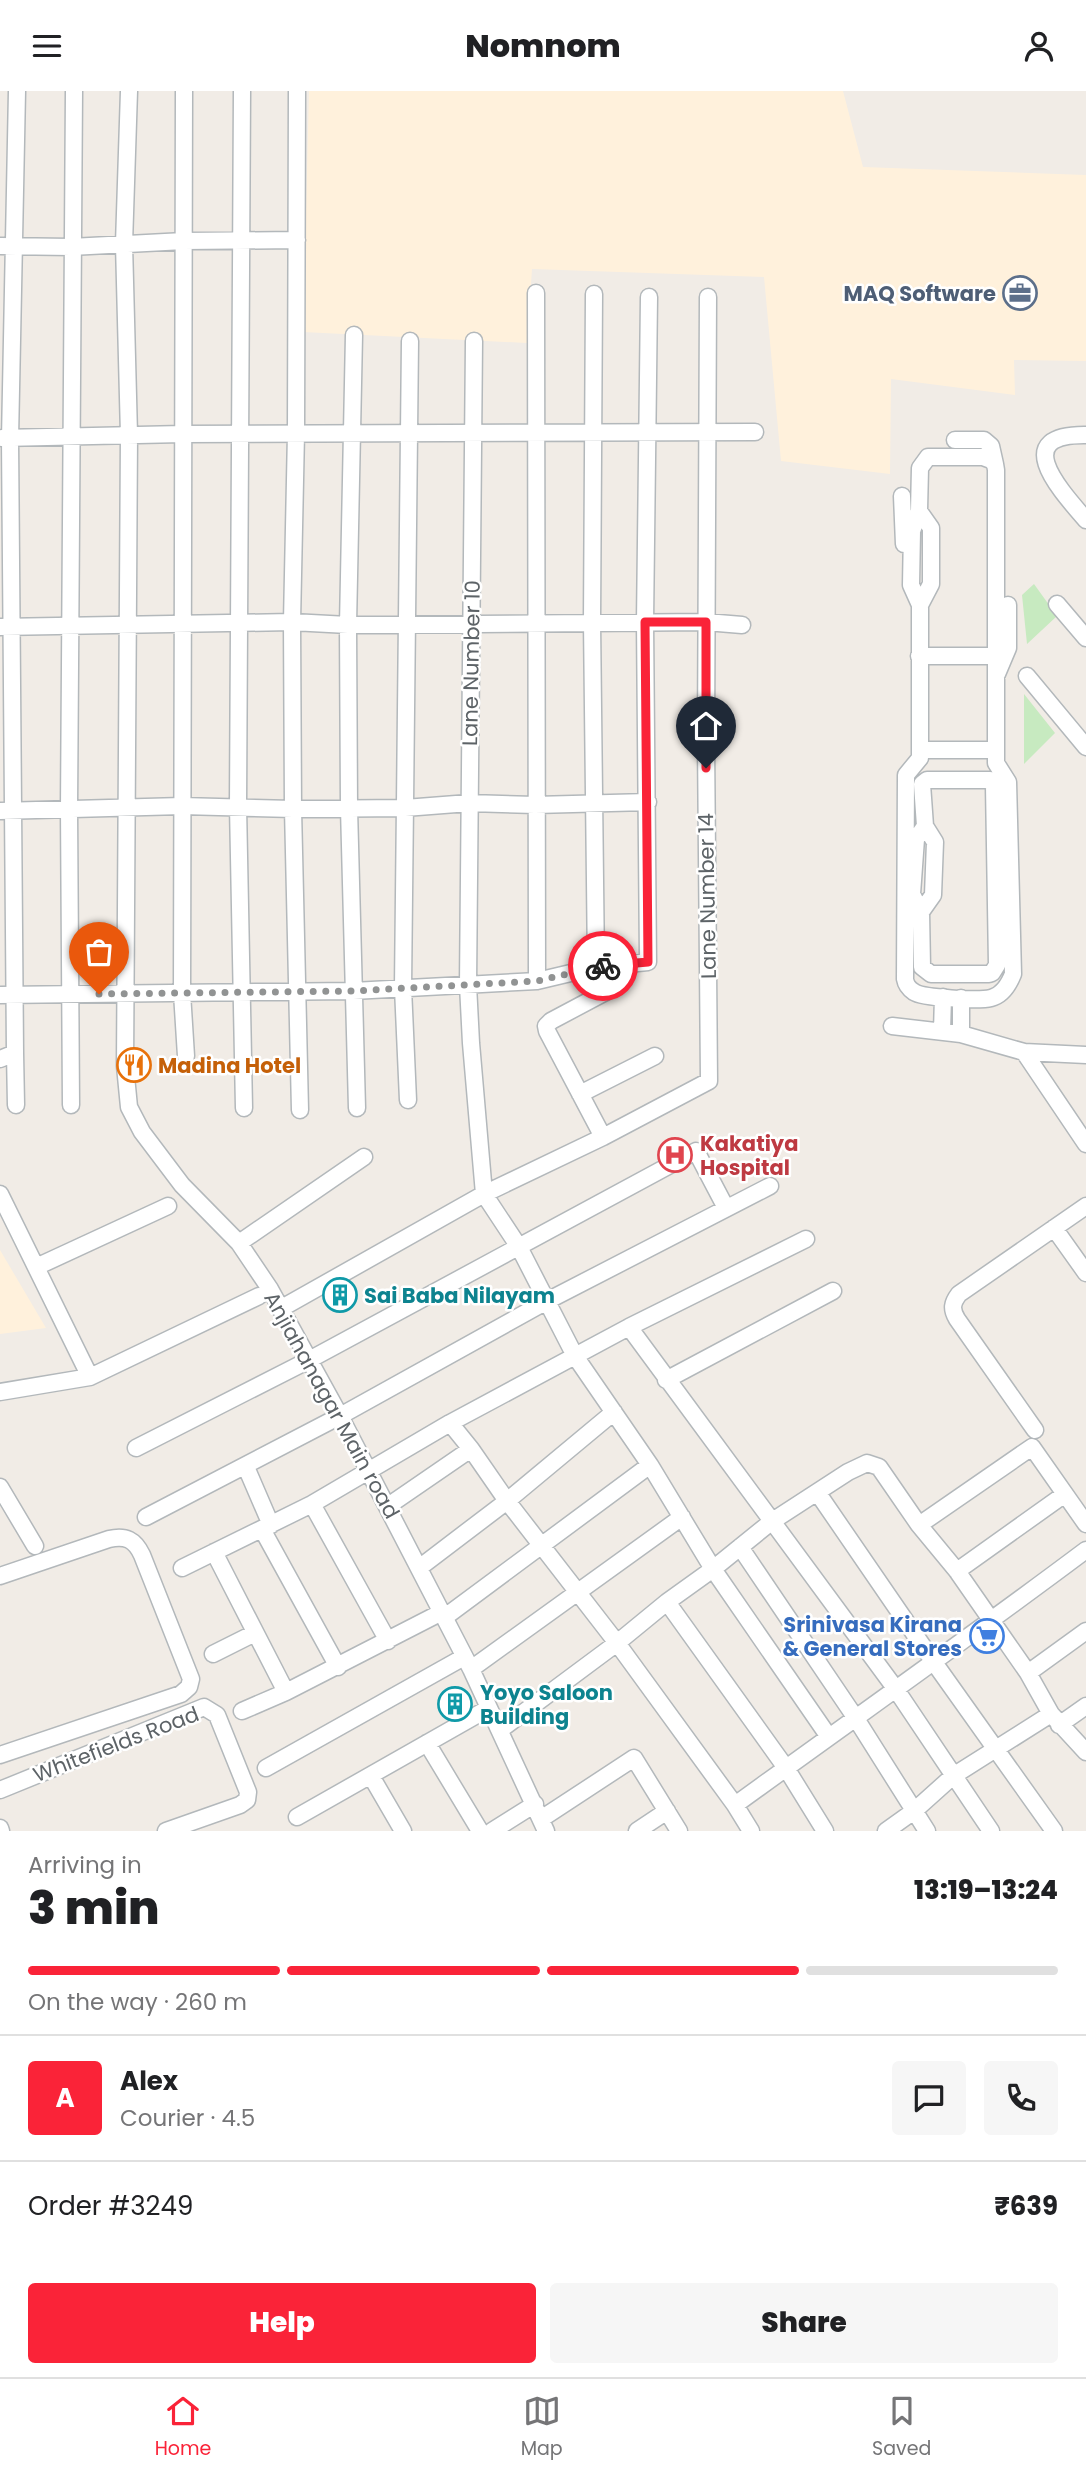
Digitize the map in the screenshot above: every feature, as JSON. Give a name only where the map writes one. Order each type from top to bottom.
[{"type":"street","points":[[16,1105],[7,1056],[5,438],[6,247],[17,91]]},
{"type":"street","points":[[71,1105],[69,809],[74,91]]},
{"type":"street","name":"Anjiahanagar Main road","points":[[129,91],[124,244],[129,435],[125,1066],[129,1107],[142,1132],[182,1185],[239,1243],[280,1309],[388,1506],[468,1663],[541,1818]]},
{"type":"street","points":[[184,91],[182,993],[186,1056]]},
{"type":"street","points":[[242,91],[238,806],[244,1108]]},
{"type":"street","points":[[297,91],[292,809],[300,1110]]},
{"type":"street","points":[[6,247],[297,240]]},
{"type":"street","points":[[536,293],[537,981]]},
{"type":"street","points":[[594,294],[592,622],[596,967]]},
{"type":"street","points":[[7,995],[353,991],[537,981],[596,967],[648,962],[645,622],[649,297]]},
{"type":"street","name":"Lane Number 14","points":[[603,1136],[709,1081],[706,622],[708,297]]},
{"type":"street","points":[[354,335],[348,625],[349,808],[357,1108]]},
{"type":"street","points":[[408,1100],[403,988],[410,341]]},
{"type":"street","name":"Lane Number 10","points":[[474,341],[468,985],[484,1193]]},
{"type":"street","points":[[5,438],[241,433],[755,432]]},
{"type":"street","points":[[1086,435],[1061,436],[1052,441],[1045,452],[1046,467],[1056,485],[1086,520]]},
{"type":"street","points":[[955,440],[984,439],[992,450],[995,464],[996,763],[1008,782],[997,965],[989,974],[931,974],[921,963],[921,912],[912,894],[910,873],[906,775],[920,758],[920,605],[911,585],[912,531],[919,512],[920,468],[928,457],[983,457],[995,464]]},
{"type":"street","points":[[902,496],[902,538],[911,559]]},
{"type":"street","points":[[919,512],[931,528],[931,584],[920,605]]},
{"type":"street","points":[[1057,604],[1086,638]]},
{"type":"street","points":[[996,675],[1008,648],[1008,605]]},
{"type":"street","points":[[6,627],[292,622],[348,625],[706,622],[742,625]]},
{"type":"street","points":[[919,656],[996,656]]},
{"type":"street","points":[[1027,676],[1086,747]]},
{"type":"street","points":[[920,750],[996,750]]},
{"type":"street","points":[[921,912],[933,895],[935,842],[925,825],[922,789],[924,782],[990,780],[994,791],[1013,974],[1008,986],[992,998],[961,998],[915,993],[906,984],[910,873],[916,839],[925,825]]},
{"type":"street","points":[[6,810],[182,806],[405,808],[469,803],[535,805],[648,802]]},
{"type":"street","points":[[280,1309],[484,1193],[603,1136],[547,1031],[547,1026],[551,1021],[615,987]]},
{"type":"street","points":[[942,1031],[943,997]]},
{"type":"street","points":[[961,998],[961,1034]]},
{"type":"street","points":[[892,1026],[961,1034],[1024,1052],[1086,1055]]},
{"type":"street","points":[[1024,1052],[1086,1145]]},
{"type":"street","points":[[580,1094],[654,1056]]},
{"type":"street","points":[[136,1448],[309,1360],[696,1151],[726,1209]]},
{"type":"street","points":[[239,1243],[364,1157]]},
{"type":"street","points":[[146,1517],[246,1467],[547,1301],[770,1186]]},
{"type":"street","points":[[484,1193],[519,1247],[575,1356],[650,1465],[713,1569],[829,1737]]},
{"type":"street","points":[[0,1194],[90,1377]]},
{"type":"street","points":[[36,1267],[168,1206]]},
{"type":"street","points":[[1035,1430],[957,1319],[953,1308],[959,1294],[1086,1206]]},
{"type":"street","points":[[1054,1229],[1086,1273]]},
{"type":"street","points":[[182,1568],[312,1504],[450,1423],[629,1327],[806,1240]]},
{"type":"street","points":[[666,1380],[833,1291]]},
{"type":"street","points":[[0,1392],[90,1377],[260,1296]]},
{"type":"street","points":[[629,1327],[895,1688],[991,1831]]},
{"type":"street","points":[[419,1568],[507,1501],[614,1412]]},
{"type":"street","points":[[450,1423],[617,1643],[751,1831]]},
{"type":"street","points":[[919,1525],[1032,1447],[1086,1524]]},
{"type":"street","points":[[388,1506],[471,1449]]},
{"type":"street","points":[[500,1730],[617,1643],[771,1522],[848,1472],[872,1464],[878,1467],[919,1525],[957,1571],[1028,1673],[1056,1719],[1086,1752]]},
{"type":"street","points":[[242,1711],[443,1614],[650,1465]]},
{"type":"street","points":[[246,1467],[266,1527],[338,1667]]},
{"type":"street","points":[[0,1487],[35,1546]]},
{"type":"street","points":[[817,1492],[1054,1831]]},
{"type":"street","points":[[957,1571],[1065,1494]]},
{"type":"street","points":[[312,1504],[388,1641]]},
{"type":"street","points":[[266,1768],[468,1663],[578,1591],[682,1517]]},
{"type":"street","points":[[0,1576],[109,1539],[121,1536],[131,1541],[142,1555],[191,1679],[189,1687],[181,1694],[0,1755]]},
{"type":"street","points":[[740,1547],[928,1831]]},
{"type":"street","points":[[735,1805],[1086,1550]]},
{"type":"street","points":[[214,1552],[286,1692]]},
{"type":"street","points":[[667,1602],[786,1768],[825,1831]]},
{"type":"street","points":[[1028,1673],[1086,1632]]},
{"type":"street","points":[[213,1654],[256,1633]]},
{"type":"street","points":[[886,1831],[914,1811],[953,1776],[996,1750],[1086,1706]]},
{"type":"street","name":"Whitefields Road","points":[[0,1790],[204,1707],[216,1715],[248,1792],[247,1800],[240,1805],[166,1831]]},
{"type":"street","points":[[297,1817],[489,1708]]},
{"type":"street","points":[[427,1743],[480,1831]]},
{"type":"street","points":[[492,1831],[541,1818],[634,1758],[679,1831]]},
{"type":"street","points":[[371,1776],[403,1831]]},
{"type":"street","points":[[637,1831],[667,1811]]},
{"type":"shaded area","points":[[309,91],[843,91],[863,167],[1086,175],[1086,361],[1014,360],[1015,395],[891,379],[890,474],[781,461],[764,277],[532,269],[527,343],[303,332]]},
{"type":"shaded area","points":[[0,1250],[46,1328],[0,1334]]},
{"type":"green space","points":[[1034,584],[1057,616],[1027,644],[1022,595]]},
{"type":"green space","points":[[1024,694],[1055,733],[1024,764]]},
{"type":"way so far","points":[[99,994],[353,991],[537,981],[603,966]]},
{"type":"place","name":"MAQ Software","points":[[1020,293]]},
{"type":"place","name":"Madina Hotel","points":[[134,1065]]},
{"type":"place","name":"Kakatiya Hospital","points":[[675,1155]]},
{"type":"place","name":"Sai Baba Nilayam","points":[[340,1295]]},
{"type":"place","name":"Srinivasa Kirana & General Stores","points":[[987,1636]]},
{"type":"place","name":"Yoyo Saloon Building","points":[[455,1704]]},
{"type":"route","points":[[603,966],[648,962],[645,622],[706,622],[706,768]]}]
